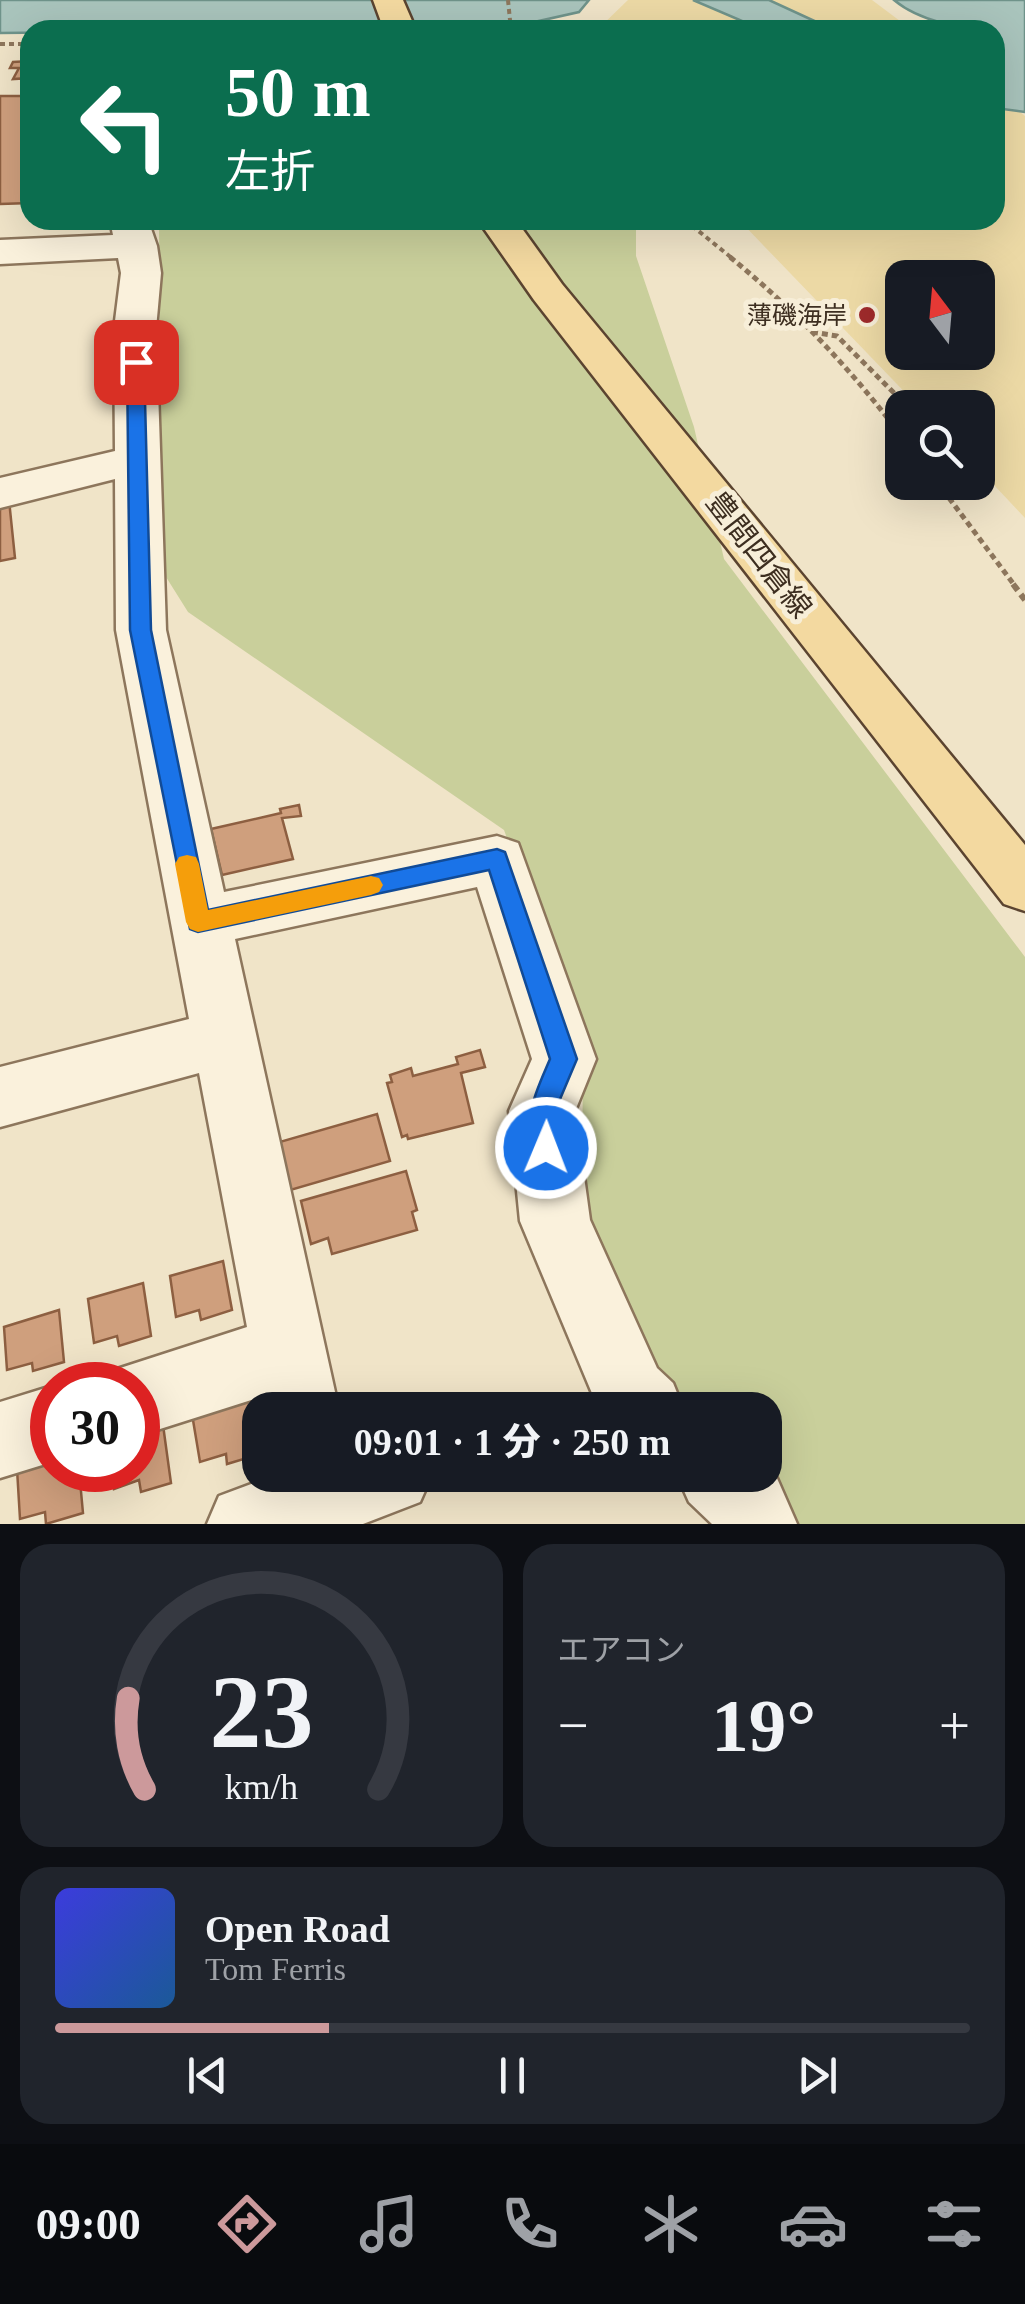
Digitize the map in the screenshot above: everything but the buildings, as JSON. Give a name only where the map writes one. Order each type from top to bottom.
[{"type":"main road","name":"豊間四倉線","points":[[504,230],[548,292],[1025,888]]},
{"type":"street","points":[[0,252],[134,233],[141,273],[135,329],[140,630],[295,1380],[160,1395]]},
{"type":"street","points":[[0,493],[139,459]]},
{"type":"street","points":[[198,922],[497,859],[564,1059],[542,1111],[555,1221],[616,1392]]},
{"type":"street","points":[[0,1096],[222,1039]]},
{"type":"street","points":[[0,1440],[30,1431]]},
{"type":"street","points":[[246,1524],[308,1492]]},
{"type":"street","points":[[735,1492],[748,1504],[757,1524]]},
{"type":"path","points":[[698,230],[778,296],[885,413]]},
{"type":"path","points":[[810,332],[837,336],[891,390]]},
{"type":"path","points":[[951,500],[1025,600]]},
{"type":"green space","points":[[159,230],[636,230],[636,256],[694,427],[724,559],[1025,957],[1025,1524],[784,1524],[772,1492],[782,1492],[782,1392],[678,1392],[657,1372],[582,1197],[583,1048],[504,830],[188,612],[161,569]]},
{"type":"sand","points":[[628,0],[872,0],[899,20],[607,20]]},
{"type":"sand","name":"薄磯海岸","points":[[1005,101],[1025,116],[1025,518],[995,486],[995,390],[903,390],[749,230],[1005,230]]},
{"type":"water","points":[[0,0],[589,0],[579,12],[543,20],[20,20],[20,33],[0,33]]},
{"type":"water","points":[[693,0],[769,0],[812,20],[740,20]]},
{"type":"water","points":[[894,0],[1025,0],[1025,112],[1005,109],[1005,20],[933,20]]},
{"type":"slow traffic","points":[[187,864],[198,922],[371,885]]},
{"type":"place","name":"薄磯海岸","points":[[867,315]]},
{"type":"route","points":[[136,362],[140,630],[198,922],[497,859],[564,1059],[542,1111],[546,1148]]}]
